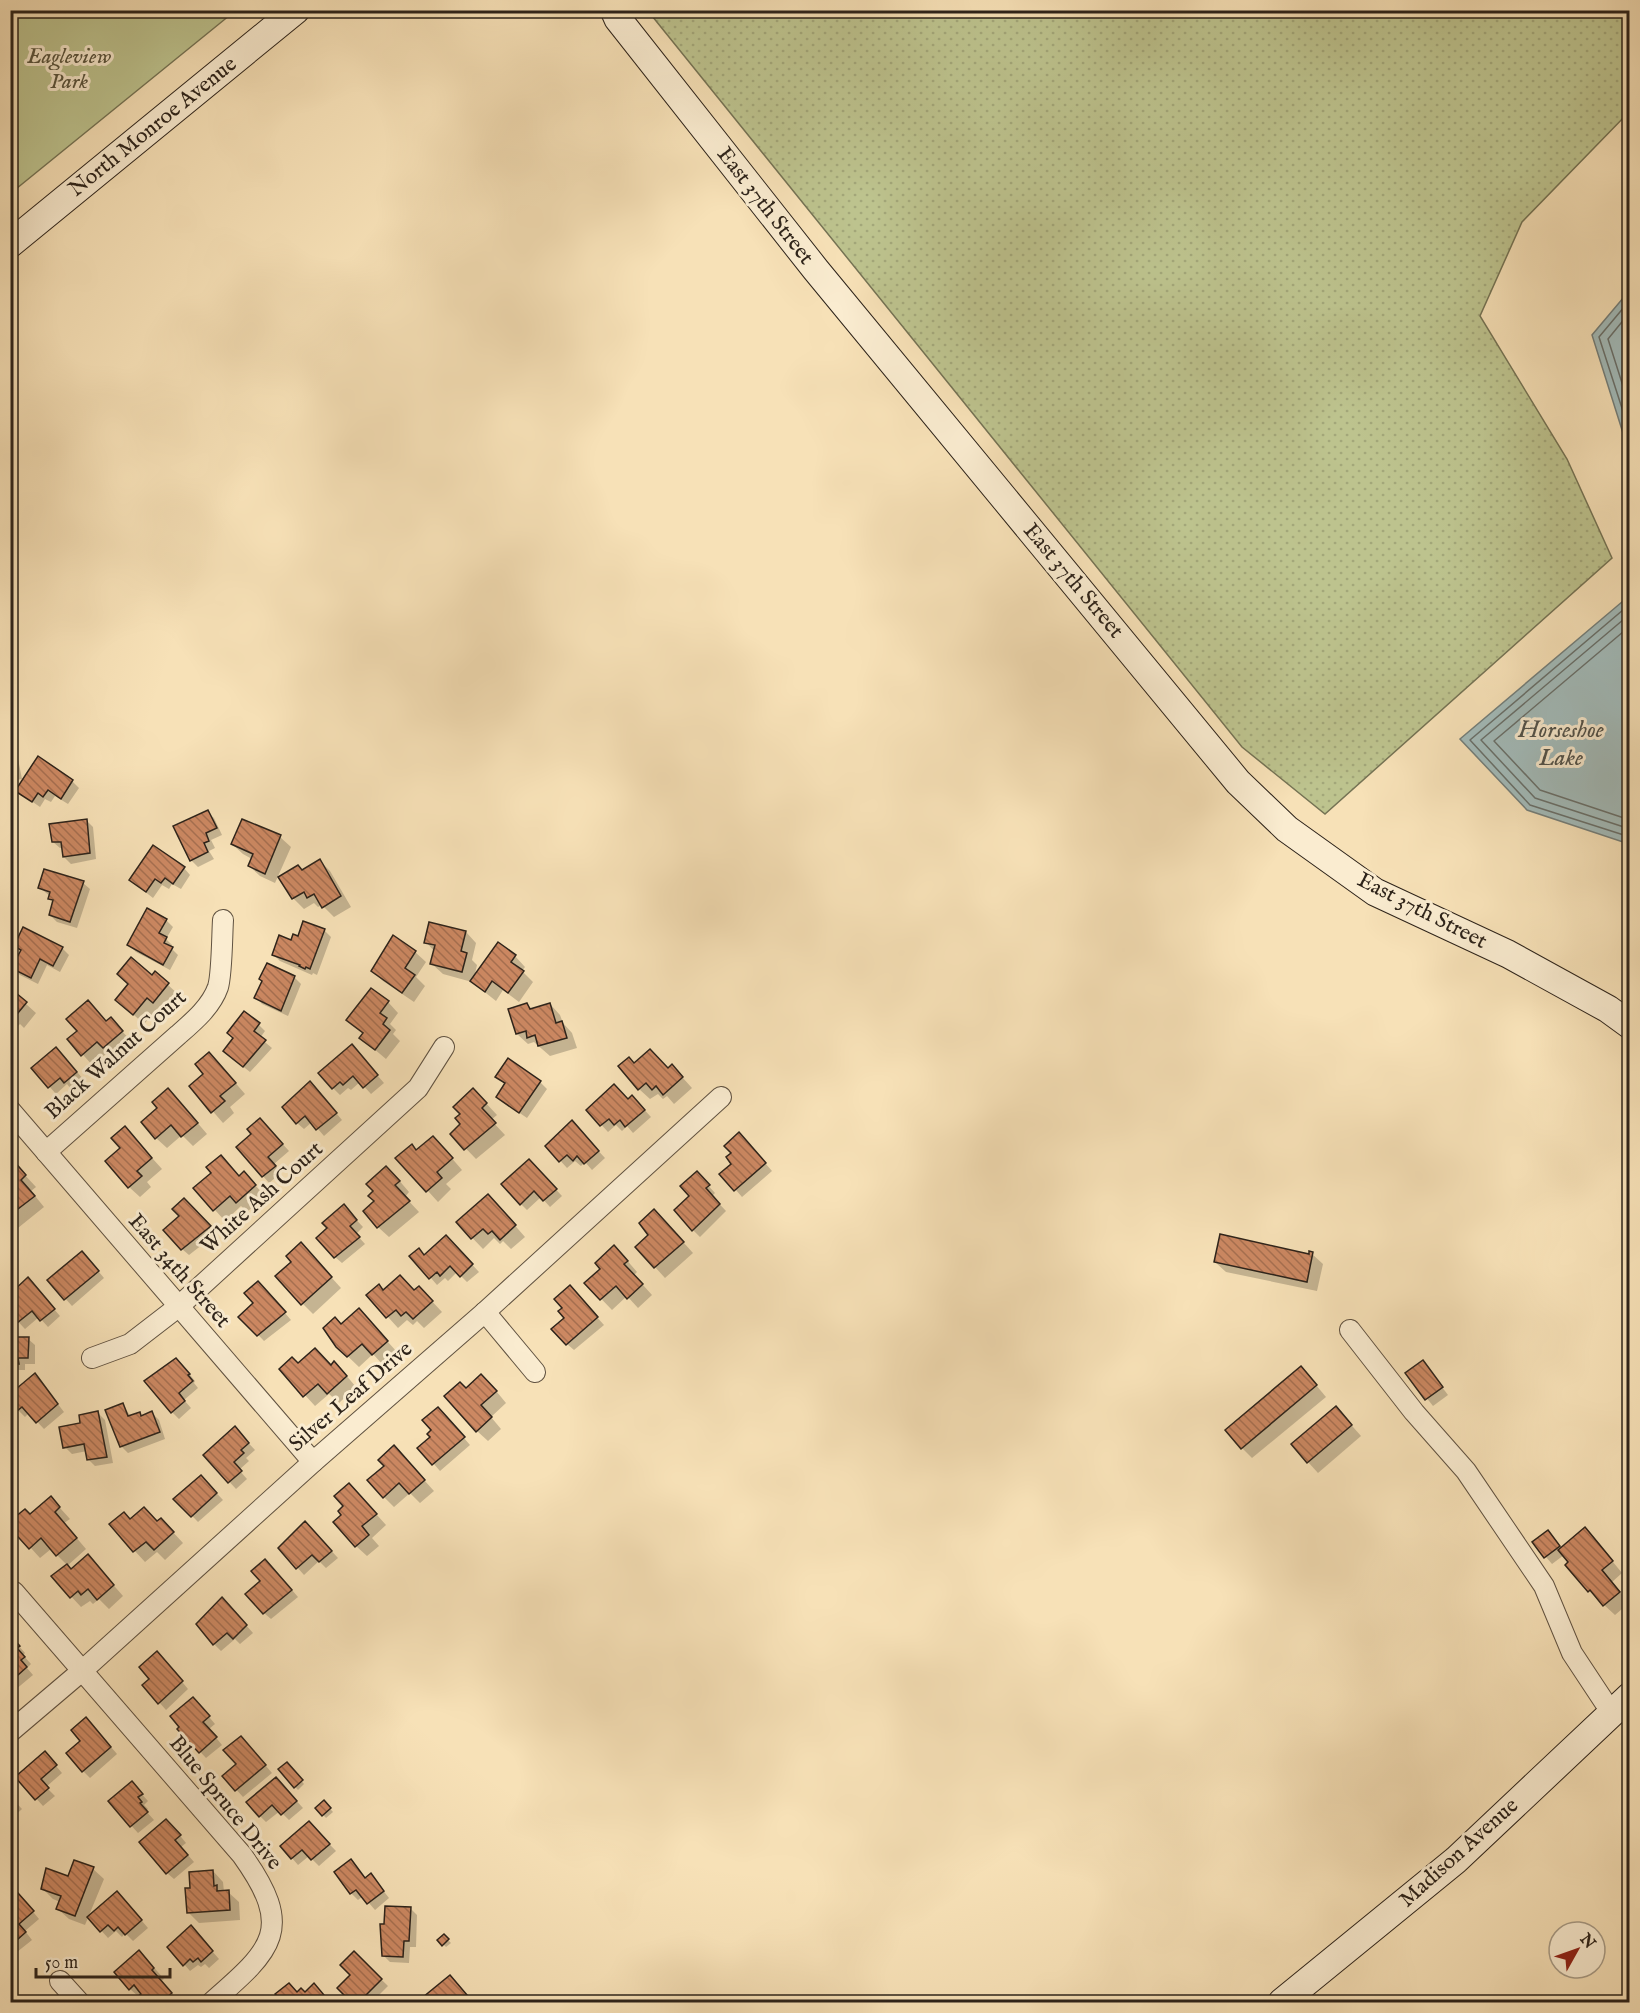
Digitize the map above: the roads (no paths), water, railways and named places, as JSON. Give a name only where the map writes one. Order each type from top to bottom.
[{"type":"main road","name":"North Monroe Avenue","points":[[10,244],[296,10]]},
{"type":"main road","name":"East 37th Street","points":[[611,13],[816,270],[1238,782],[1287,829],[1375,892],[1508,954],[1608,1009],[1629,1025]]},
{"type":"main road","name":"Madison Avenue","points":[[1282,2002],[1456,1860],[1620,1704]]},
{"type":"street","name":"Black Walnut Court","points":[[46,1152],[178,1035],[210,1002],[218,987],[223,920]]},
{"type":"street","name":"White Ash Court","points":[[92,1358],[130,1344],[178,1307],[418,1088],[444,1047]]},
{"type":"street","name":"Silver Leaf Drive","points":[[10,1732],[83,1670],[313,1462],[485,1312],[721,1097]]},
{"type":"street","name":"East 34th Street","points":[[10,1110],[313,1462]]},
{"type":"street","points":[[485,1312],[535,1372]]},
{"type":"street","points":[[1350,1330],[1472,1481],[1544,1586],[1572,1653],[1620,1704]]},
{"type":"street","name":"Blue Spruce Drive","points":[[10,1591],[14,1592],[83,1670],[242,1855],[264,1888],[269,1901],[272,1931],[267,1945],[250,1970],[212,2002]]},
{"type":"street","points":[[60,1981],[79,2002]]},
{"type":"water","points":[[1629,291],[1629,452],[1592,335]]},
{"type":"water","name":"Horseshoe Lake","points":[[1629,596],[1629,844],[1527,810],[1460,739]]},
{"type":"park label","name":"Eagleview Park","points":[[69,70]]}]
